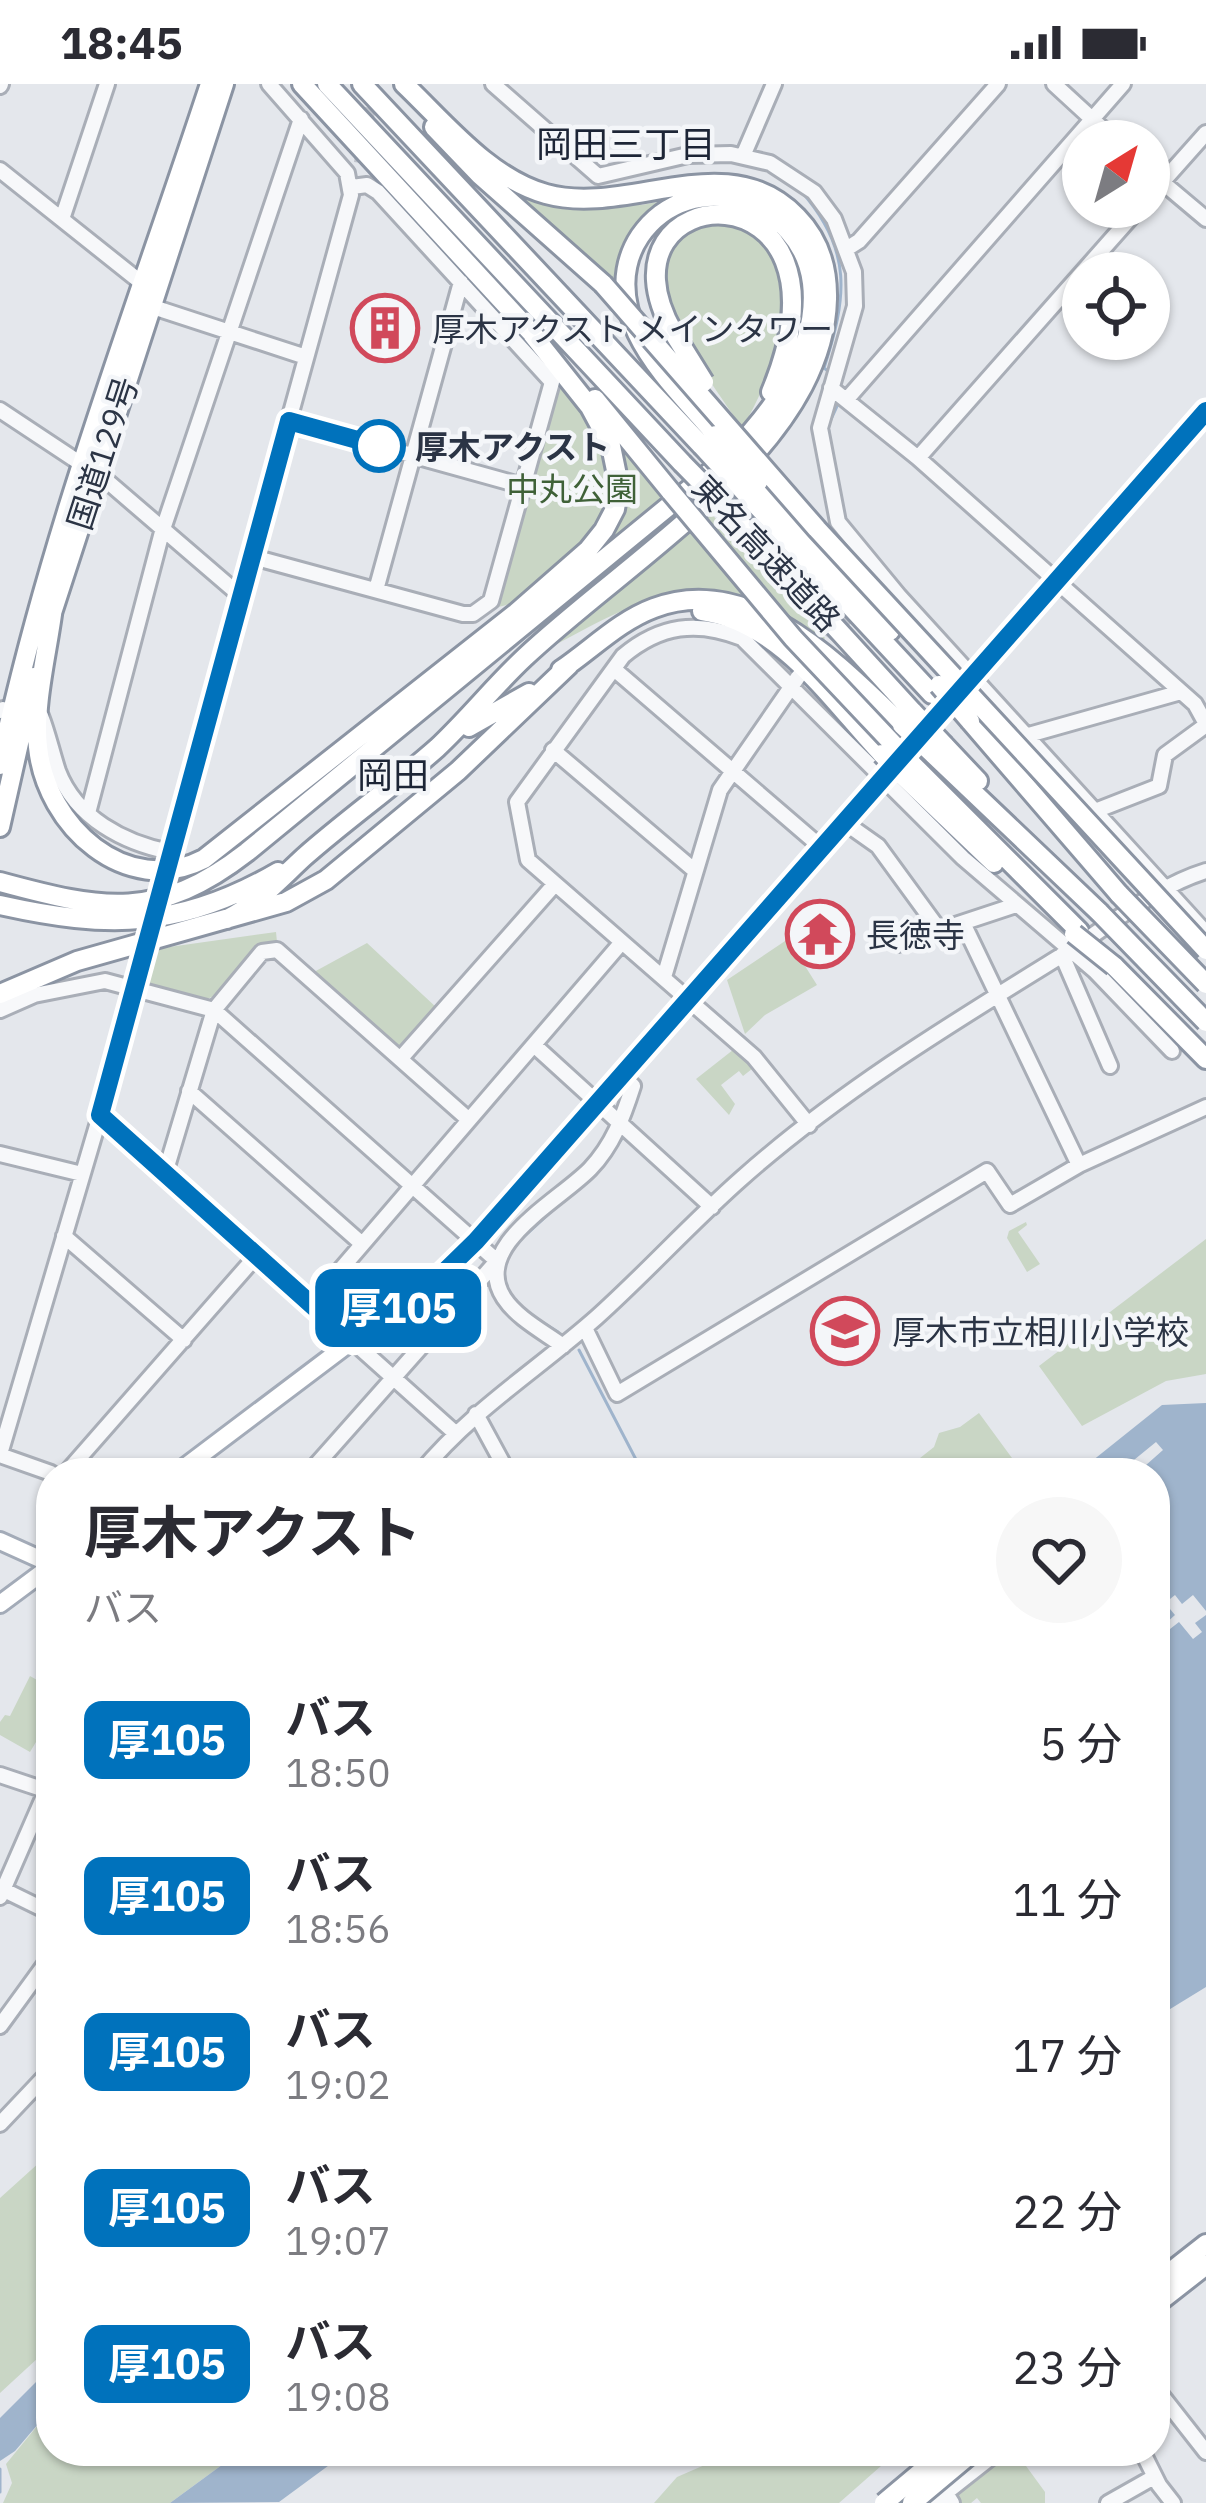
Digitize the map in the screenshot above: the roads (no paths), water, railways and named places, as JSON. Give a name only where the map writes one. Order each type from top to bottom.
[{"type":"highway","name":"国道129号","points":[[0,766],[143,284],[210,84]]},
{"type":"highway","name":"国道129号","points":[[88,470],[150,305],[224,84]]},
{"type":"highway","points":[[302,84],[604,409],[907,770],[1071,943],[1114,966],[1206,1059]]},
{"type":"highway","name":"東名高速道路","points":[[327,84],[728,511],[908,718],[1206,1022]]},
{"type":"highway","name":"東名高速道路","points":[[362,84],[709,441],[759,485],[936,690],[1206,984]]},
{"type":"highway","points":[[394,84],[480,175],[603,284],[674,361],[759,485],[1206,950]]},
{"type":"highway","points":[[227,919],[261,899],[304,857],[435,749],[525,657],[662,541],[768,437],[809,373],[824,328],[827,286],[812,236],[796,215],[763,192],[706,182],[611,199],[548,194],[499,170],[404,84]]},
{"type":"highway","points":[[106,913],[162,899],[215,875],[687,494],[749,434],[776,401],[798,360],[810,320],[812,284],[802,249],[782,221],[752,202],[716,197],[678,205],[656,220],[637,241],[625,278],[627,303],[643,344],[709,441]]},
{"type":"highway","points":[[749,434],[776,381],[791,324],[790,274],[771,236],[754,223],[726,214],[695,218],[671,232],[656,258],[653,280],[658,304],[724,414],[759,485]]},
{"type":"highway","points":[[47,605],[40,762],[54,800],[70,824],[110,858],[142,870],[184,868],[214,853],[516,613],[597,540],[615,509],[619,485],[611,446],[598,421],[532,334]]},
{"type":"highway","points":[[435,749],[628,621],[669,603],[697,599],[737,605],[801,638],[908,718]]},
{"type":"highway","name":"国道129号","points":[[0,827],[47,605]]},
{"type":"highway","points":[[1,713],[47,605]]},
{"type":"highway","points":[[597,643],[662,613],[705,611],[731,617],[779,646],[882,754],[907,770]]},
{"type":"highway","points":[[393,708],[465,675],[516,613]]},
{"type":"highway","points":[[0,994],[46,971],[286,902],[326,880],[458,772],[568,665]]},
{"type":"highway","points":[[8,891],[146,921],[238,893],[304,857]]},
{"type":"highway","points":[[1170,2272],[1206,2244]]},
{"type":"highway","points":[[1170,2293],[1206,2265]]},
{"type":"highway","points":[[884,2503],[928,2466]]},
{"type":"highway","points":[[912,2503],[956,2466]]},
{"type":"main road","points":[[197,1458],[435,1281],[476,1241],[1206,411]]},
{"type":"main road","points":[[0,1541],[36,1558]]},
{"type":"main road","points":[[0,1604],[36,1576]]},
{"type":"street","points":[[62,219],[106,84]]},
{"type":"street","points":[[253,557],[463,614],[482,610],[490,601],[552,382],[378,192],[349,180],[269,84]]},
{"type":"street","points":[[493,84],[598,176],[688,155],[743,156],[770,164],[814,192],[835,219],[848,248],[855,306],[840,394]]},
{"type":"street","points":[[743,156],[773,84]]},
{"type":"street","points":[[848,248],[860,241],[998,84]]},
{"type":"street","points":[[1054,84],[1092,120],[1124,84]]},
{"type":"street","points":[[88,813],[162,532],[301,119]]},
{"type":"street","points":[[1170,173],[1206,133]]},
{"type":"street","points":[[1062,153],[840,394],[820,428],[838,523],[877,579],[1206,933]]},
{"type":"street","points":[[39,711],[53,743],[57,769],[88,813],[127,840],[169,855],[243,598],[349,180],[362,163]]},
{"type":"street","points":[[0,170],[143,284]]},
{"type":"street","points":[[1170,187],[1206,219]]},
{"type":"street","points":[[918,458],[1121,228]]},
{"type":"street","points":[[376,590],[461,282]]},
{"type":"street","points":[[150,305],[306,357]]},
{"type":"street","points":[[840,394],[1181,692],[1201,699],[1206,724],[1165,755],[1159,786],[1095,811]]},
{"type":"street","points":[[0,410],[88,470],[243,598]]},
{"type":"street","points":[[289,421],[523,486]]},
{"type":"street","points":[[809,1125],[754,1057],[528,860],[517,802],[553,750],[614,668],[640,642],[692,625],[718,628],[742,638],[795,681],[881,780],[1016,905],[1071,943],[1172,1051]]},
{"type":"street","points":[[614,668],[822,848]]},
{"type":"street","points":[[664,977],[713,808],[730,772],[795,681]]},
{"type":"street","points":[[1025,736],[1181,692]]},
{"type":"street","points":[[553,750],[694,871]]},
{"type":"street","points":[[844,822],[878,846],[940,931]]},
{"type":"street","points":[[432,1458],[454,1432],[573,1338],[742,1178],[809,1125],[1071,943],[1164,889],[1206,871]]},
{"type":"street","points":[[401,1058],[555,884]]},
{"type":"street","points":[[898,944],[1016,905]]},
{"type":"street","points":[[964,925],[1079,1165]]},
{"type":"street","points":[[311,1304],[622,942]]},
{"type":"street","points":[[1071,943],[1110,1066]]},
{"type":"street","points":[[166,1170],[214,1010],[262,952],[277,950],[469,1120]]},
{"type":"street","points":[[36,1467],[0,1454],[100,1115],[141,954]]},
{"type":"street","points":[[0,1010],[34,995],[94,982],[114,982],[214,1010],[497,1261],[497,1284],[504,1298],[573,1338],[617,1394],[987,1171],[1010,1204],[1079,1165],[1206,1107]]},
{"type":"street","points":[[534,1046],[712,1207]]},
{"type":"street","points":[[323,1458],[497,1261],[514,1235],[590,1169],[621,1124],[633,1086],[622,1076]]},
{"type":"street","points":[[189,1091],[361,1243]]},
{"type":"street","points":[[100,1115],[454,1432]]},
{"type":"street","points":[[0,1154],[82,1174]]},
{"type":"street","points":[[64,1236],[184,1340]]},
{"type":"street","points":[[79,1458],[258,1254]]},
{"type":"street","points":[[476,1414],[500,1458]]},
{"type":"street","points":[[0,1775],[36,1785]]},
{"type":"street","points":[[36,1816],[1,1891],[36,1906]]},
{"type":"street","points":[[0,2026],[36,1977]]},
{"type":"street","points":[[0,2124],[36,2086]]},
{"type":"street","points":[[1170,2406],[1206,2452]]},
{"type":"street","points":[[928,2466],[944,2499],[982,2466]]},
{"type":"street","points":[[1149,2466],[1173,2503]]},
{"type":"street","points":[[1108,2503],[1154,2477]]},
{"type":"water","points":[[1206,1403],[1206,1611],[1193,1595],[1182,1604],[1175,1595],[1170,1599],[1170,1458],[1154,1458],[1163,1450],[1156,1442],[1136,1458],[1096,1458],[1162,1405]]},
{"type":"water","points":[[1206,1615],[1206,1987],[1170,2009],[1170,1629],[1179,1622],[1193,1639],[1202,1632],[1195,1623]]},
{"type":"water","points":[[36,2382],[36,2426],[0,2461],[0,2418]]},
{"type":"water","points":[[221,2466],[328,2466],[279,2502],[170,2503]]},
{"type":"waterway","points":[[801,191],[830,234],[841,275],[837,319],[824,368],[828,371]]},
{"type":"waterway","points":[[835,473],[828,426],[839,402]]},
{"type":"waterway","points":[[675,968],[713,837]]},
{"type":"waterway","points":[[600,1167],[621,1140]]},
{"type":"waterway","points":[[516,1244],[566,1198]]},
{"type":"waterway","points":[[526,1312],[558,1332]]},
{"type":"waterway","points":[[579,1350],[635,1458]]},
{"type":"waterway","points":[[0,2469],[0,2492]]},
{"type":"tunnel","points":[[361,163],[371,89]]},
{"type":"tunnel","points":[[816,655],[859,602]]},
{"type":"tunnel","points":[[144,946],[167,864]]},
{"type":"place","name":"厚木アクスト メインタワー","points":[[385,328]]},
{"type":"place","name":"厚木アクスト","points":[[379,446]]},
{"type":"place","name":"長徳寺","points":[[820,934]]},
{"type":"place","name":"厚木市立相川小学校","points":[[845,1331]]},
{"type":"district","name":"岡田三丁目","points":[[626,143]]},
{"type":"district","name":"岡田","points":[[393,774]]},
{"type":"park label","name":"中丸公園","points":[[572,488]]}]
